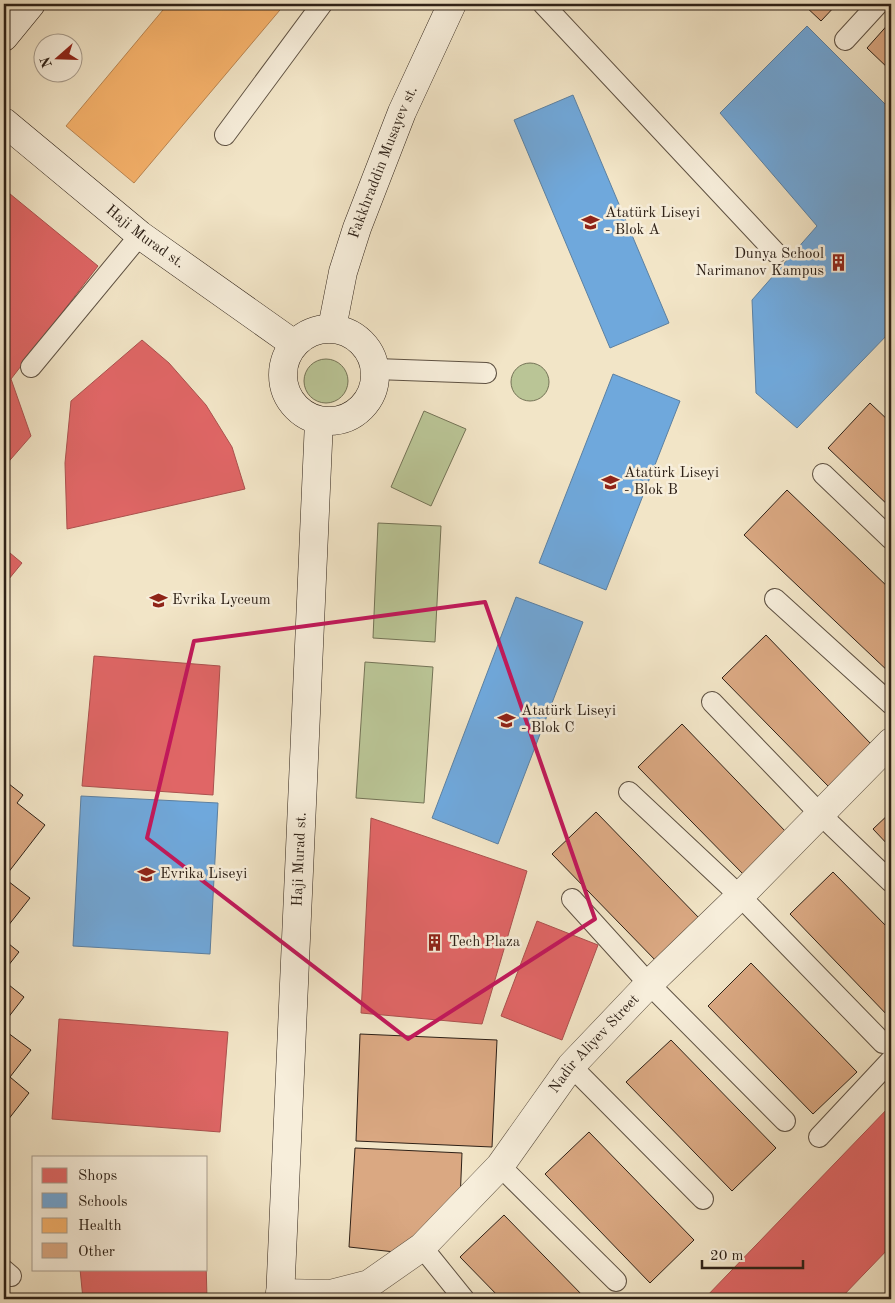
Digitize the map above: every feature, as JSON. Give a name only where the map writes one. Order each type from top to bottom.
[{"type":"street","points":[[4,37],[31,4]]},
{"type":"street","name":"Fakkhraddin Musayev st.","points":[[332,328],[343,272],[357,228],[402,112],[452,4]]},
{"type":"street","name":"Haji Murad st.","points":[[4,122],[140,234],[294,344]]},
{"type":"street","points":[[332,328],[349,333],[363,343],[372,355],[376,369],[375,384],[370,397],[362,409],[350,417],[334,422],[304,415],[292,404],[285,390],[282,374],[286,357],[294,344],[315,330],[332,328]]},
{"type":"street","name":"Haji Murad st.","points":[[280,1296],[319,420]]},
{"type":"street","name":"Nadir Aliyev Street","points":[[280,1296],[330,1294],[369,1284],[422,1247],[500,1166],[571,1066],[649,984],[740,896],[891,742]]},
{"type":"lane","points":[[225,135],[322,4]]},
{"type":"lane","points":[[543,4],[776,253]]},
{"type":"lane","points":[[846,40],[878,4]]},
{"type":"lane","points":[[31,367],[140,234]]},
{"type":"lane","points":[[376,369],[486,373]]},
{"type":"lane","points":[[823,474],[891,539]]},
{"type":"lane","points":[[775,599],[891,704]]},
{"type":"lane","points":[[712,702],[821,815],[891,882]]},
{"type":"lane","points":[[629,792],[740,896],[887,1052],[819,1137]]},
{"type":"lane","points":[[572,899],[649,984],[785,1121]]},
{"type":"lane","points":[[571,1066],[704,1199]]},
{"type":"lane","points":[[500,1166],[616,1281]]},
{"type":"lane","points":[[422,1247],[464,1299]]},
{"type":"highlighted area","points":[[485,602],[595,919],[408,1039],[147,838],[194,641]]},
{"type":"green space","points":[[330,359],[342,365],[347,372],[347,390],[342,397],[335,402],[322,403],[314,400],[307,393],[304,377],[307,369],[314,362]]},
{"type":"green space","points":[[530,363],[544,368],[549,382],[544,396],[530,401],[516,396],[511,382],[516,368]]},
{"type":"green space","points":[[424,411],[466,429],[431,506],[391,487]]},
{"type":"green space","points":[[378,523],[441,526],[435,642],[373,638]]},
{"type":"green space","points":[[365,662],[433,667],[424,803],[356,798]]},
{"type":"building: Shops","points":[[4,189],[98,266],[11,379],[31,436],[4,467]]},
{"type":"building: Shops","points":[[142,340],[169,363],[206,405],[232,447],[245,489],[67,529],[65,463],[71,401]]},
{"type":"building: Shops","points":[[4,548],[22,563],[4,585]]},
{"type":"building: Shops","points":[[94,656],[220,666],[213,795],[82,786]]},
{"type":"building: Shops","name":"Tech Plaza","points":[[371,818],[527,871],[482,1024],[361,1013]]},
{"type":"building: Shops","points":[[537,921],[598,945],[562,1040],[501,1016]]},
{"type":"building: Shops","points":[[59,1019],[228,1032],[220,1132],[52,1119]]},
{"type":"building: Shops","points":[[891,1105],[891,1246],[840,1299],[704,1299]]},
{"type":"building: Shops","points":[[80,1270],[206,1270],[207,1299],[83,1299]]},
{"type":"building: Schools","name":"Dunya School Narimanov Kampus","points":[[807,26],[891,110],[891,331],[797,428],[756,393],[752,300],[817,226],[720,113]]},
{"type":"building: Schools","name":"Atatürk Liseyi - Blok A","points":[[573,95],[669,323],[610,348],[514,120]]},
{"type":"building: Schools","name":"Atatürk Liseyi - Blok B","points":[[613,374],[680,401],[606,590],[539,563]]},
{"type":"building: Schools","name":"Atatürk Liseyi - Blok C","points":[[516,597],[583,622],[498,844],[432,818]]},
{"type":"building: Schools","name":"Evrika Liseyi","points":[[81,796],[218,803],[210,954],[73,946]]},
{"type":"building: Health","points":[[168,4],[285,4],[134,183],[66,126]]},
{"type":"building: Other","points":[[803,4],[837,4],[821,21]]},
{"type":"building: Other","points":[[891,21],[891,71],[867,48]]},
{"type":"building: Other","points":[[870,403],[891,423],[891,508],[828,448]]},
{"type":"building: Other","points":[[787,490],[891,590],[891,674],[744,535]]},
{"type":"building: Other","points":[[766,635],[871,744],[828,786],[722,678]]},
{"type":"building: Other","points":[[682,724],[787,833],[744,875],[638,767]]},
{"type":"building: Other","points":[[4,780],[23,795],[17,803],[45,825],[4,878]]},
{"type":"building: Other","points":[[596,812],[701,920],[658,963],[552,854]]},
{"type":"building: Other","points":[[891,812],[891,848],[873,829]]},
{"type":"building: Other","points":[[833,872],[891,931],[891,1019],[790,914]]},
{"type":"building: Other","points":[[4,878],[30,898],[4,931]]},
{"type":"building: Other","points":[[4,940],[19,952],[4,971]]},
{"type":"building: Other","points":[[751,963],[857,1072],[813,1114],[708,1006]]},
{"type":"building: Other","points":[[4,981],[24,997],[4,1023]]},
{"type":"building: Other","points":[[4,1030],[31,1050],[10,1077],[29,1093],[4,1125]]},
{"type":"building: Other","points":[[360,1034],[497,1040],[492,1147],[356,1141]]},
{"type":"building: Other","points":[[671,1040],[776,1148],[732,1191],[626,1082]]},
{"type":"building: Other","points":[[589,1132],[694,1240],[650,1283],[545,1174]]},
{"type":"building: Other","points":[[355,1148],[462,1153],[460,1202],[404,1253],[349,1247]]},
{"type":"building: Other","points":[[504,1215],[586,1299],[501,1299],[460,1257]]},
{"type":"place","name":"Atatürk Liseyi - Blok A","points":[[591,222]]},
{"type":"place","name":"Dunya School Narimanov Kampus","points":[[838,263]]},
{"type":"place","name":"Atatürk Liseyi - Blok B","points":[[610,482]]},
{"type":"place","name":"Evrika Lyceum","points":[[158,600]]},
{"type":"place","name":"Atatürk Liseyi - Blok C","points":[[507,720]]},
{"type":"place","name":"Evrika Liseyi","points":[[146,874]]},
{"type":"place","name":"Tech Plaza","points":[[435,942]]}]
